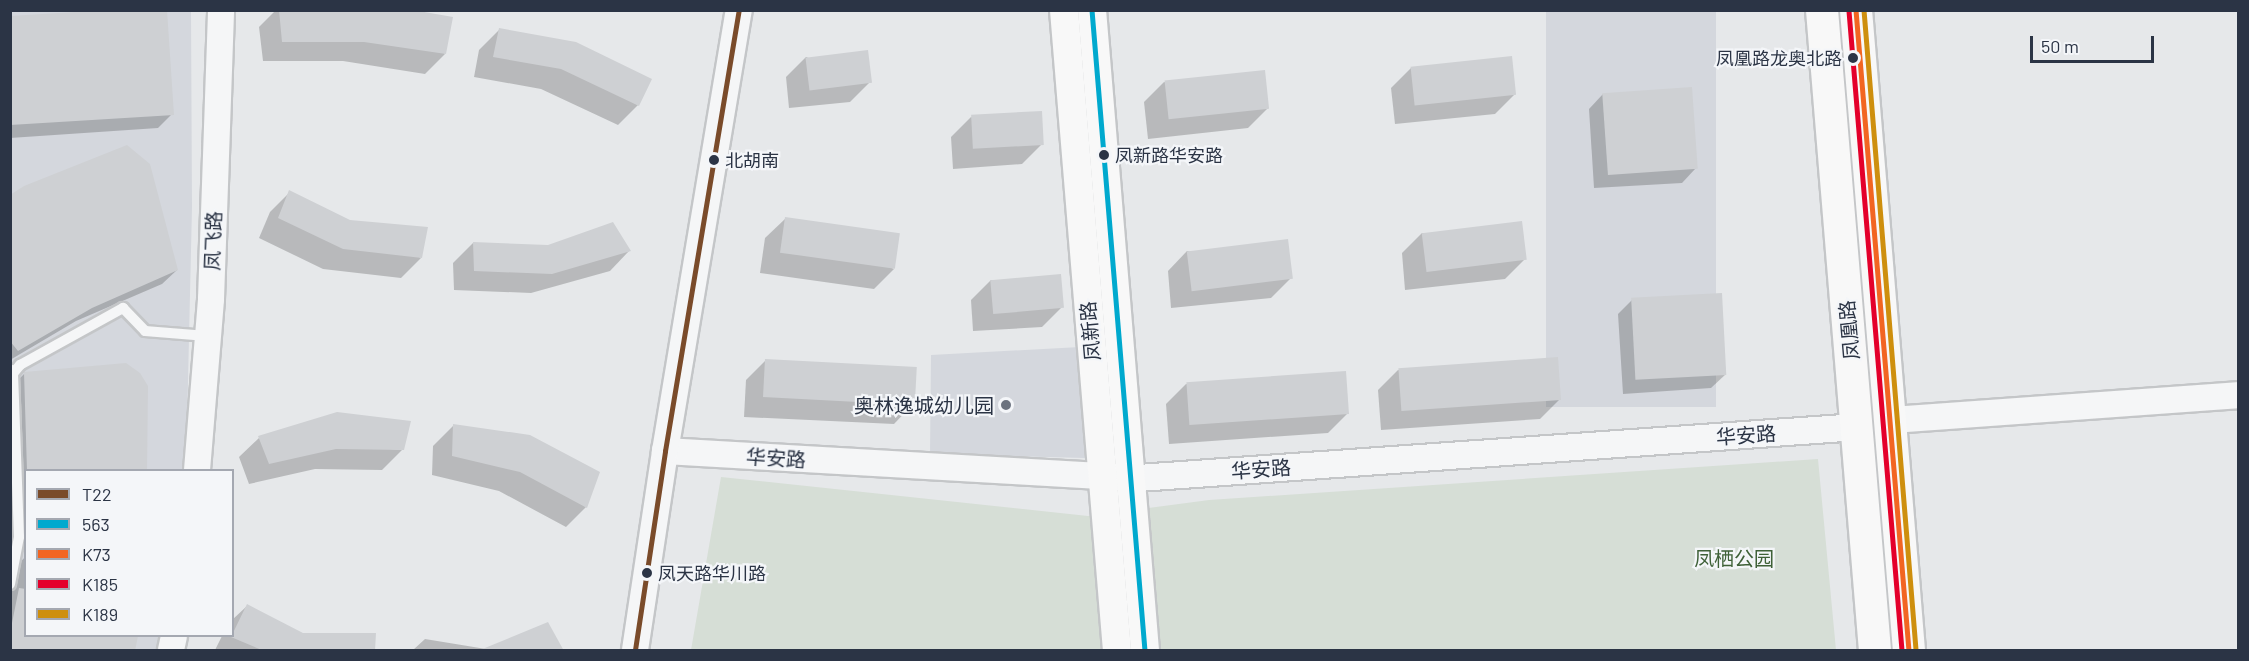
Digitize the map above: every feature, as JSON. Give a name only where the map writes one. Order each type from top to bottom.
[{"type":"main road","name":"凤新路","points":[[1064,10],[1117,651]]},
{"type":"main road","points":[[1092,10],[1145,651]]},
{"type":"main road","name":"凤凰路","points":[[1822,10],[1875,651]]},
{"type":"main road","name":"凤凰路","points":[[1856,10],[1909,651]]},
{"type":"street","name":"凤飞路","points":[[197,469],[208,336],[221,10]]},
{"type":"street","points":[[634,651],[739,10]]},
{"type":"street","points":[[1891,420],[2238,395]]},
{"type":"street","name":"华安路","points":[[665,451],[1131,478],[1857,427]]},
{"type":"lane","points":[[10,584],[19,537],[11,373],[20,365],[123,308],[145,331],[208,336]]},
{"type":"shaded area","points":[[10,11],[191,11],[192,207],[186,469],[24,469],[24,637],[165,637],[162,650],[11,650]]},
{"type":"shaded area","points":[[1546,11],[1716,11],[1716,407],[1546,407]]},
{"type":"shaded area","name":"奥林逸城幼儿园","points":[[1080,347],[1085,458],[930,454],[931,355]]},
{"type":"green space","name":"凤栖公园","points":[[1818,459],[1836,650],[691,650],[721,477],[1088,516],[1209,500]]},
{"type":"building","points":[[107,10],[167,10],[174,115],[10,125],[10,16]]},
{"type":"building","points":[[279,10],[413,10],[453,17],[446,54],[364,42],[282,42]]},
{"type":"building","points":[[499,28],[576,42],[652,79],[639,106],[561,69],[493,57]]},
{"type":"building","points":[[868,50],[872,83],[809,90],[805,58]]},
{"type":"building","points":[[1512,56],[1516,95],[1415,105],[1411,67]]},
{"type":"building","points":[[1265,70],[1269,109],[1169,119],[1165,81]]},
{"type":"building","points":[[1692,87],[1698,169],[1608,175],[1602,93]]},
{"type":"building","points":[[1042,111],[1044,145],[973,149],[971,115]]},
{"type":"building","points":[[127,145],[150,164],[178,270],[92,308],[18,351],[10,341],[10,195],[24,186]]},
{"type":"building","points":[[289,190],[350,220],[428,227],[422,258],[343,249],[278,218]]},
{"type":"building","points":[[785,217],[900,233],[895,269],[780,253]]},
{"type":"building","points":[[1522,221],[1527,260],[1427,272],[1422,233]]},
{"type":"building","points":[[613,222],[631,251],[552,274],[474,271],[473,242],[548,245]]},
{"type":"building","points":[[1288,239],[1293,279],[1192,291],[1187,251]]},
{"type":"building","points":[[1061,274],[1064,308],[993,314],[990,280]]},
{"type":"building","points":[[1722,293],[1726,375],[1635,380],[1631,298]]},
{"type":"building","points":[[1558,357],[1561,400],[1401,411],[1398,368]]},
{"type":"building","points":[[765,359],[917,367],[915,405],[763,397]]},
{"type":"building","points":[[126,363],[140,373],[148,386],[147,469],[27,469],[24,372]]},
{"type":"building","points":[[1346,371],[1349,414],[1189,425],[1186,382]]},
{"type":"building","points":[[337,412],[411,421],[404,450],[336,449],[269,464],[258,436]]},
{"type":"building","points":[[453,424],[530,435],[600,472],[587,508],[520,472],[452,456]]},
{"type":"building","points":[[19,588],[24,589],[24,637],[138,637],[135,651],[10,651],[10,633]]},
{"type":"building","points":[[247,604],[303,633],[376,633],[375,651],[264,651],[231,637],[234,637],[234,631]]},
{"type":"building","points":[[548,622],[564,651],[480,651],[480,650]]},
{"type":"transit line","name":"T22","points":[[635,650],[665,451],[739,10]]},
{"type":"transit line","name":"563","points":[[1092,10],[1145,650]]},
{"type":"transit line","name":"K73","points":[[1856,10],[1909,650]]},
{"type":"transit line","name":"K189","points":[[1864,10],[1916,649]]},
{"type":"transit line","name":"K185","points":[[1849,11],[1902,650]]},
{"type":"place","name":"凤凰路龙奥北路","points":[[1853,58]]},
{"type":"place","name":"凤新路华安路","points":[[1104,155]]},
{"type":"place","name":"北胡南","points":[[714,160]]},
{"type":"place","name":"奥林逸城幼儿园","points":[[1006,405]]},
{"type":"place","name":"凤天路华川路","points":[[647,573]]}]
